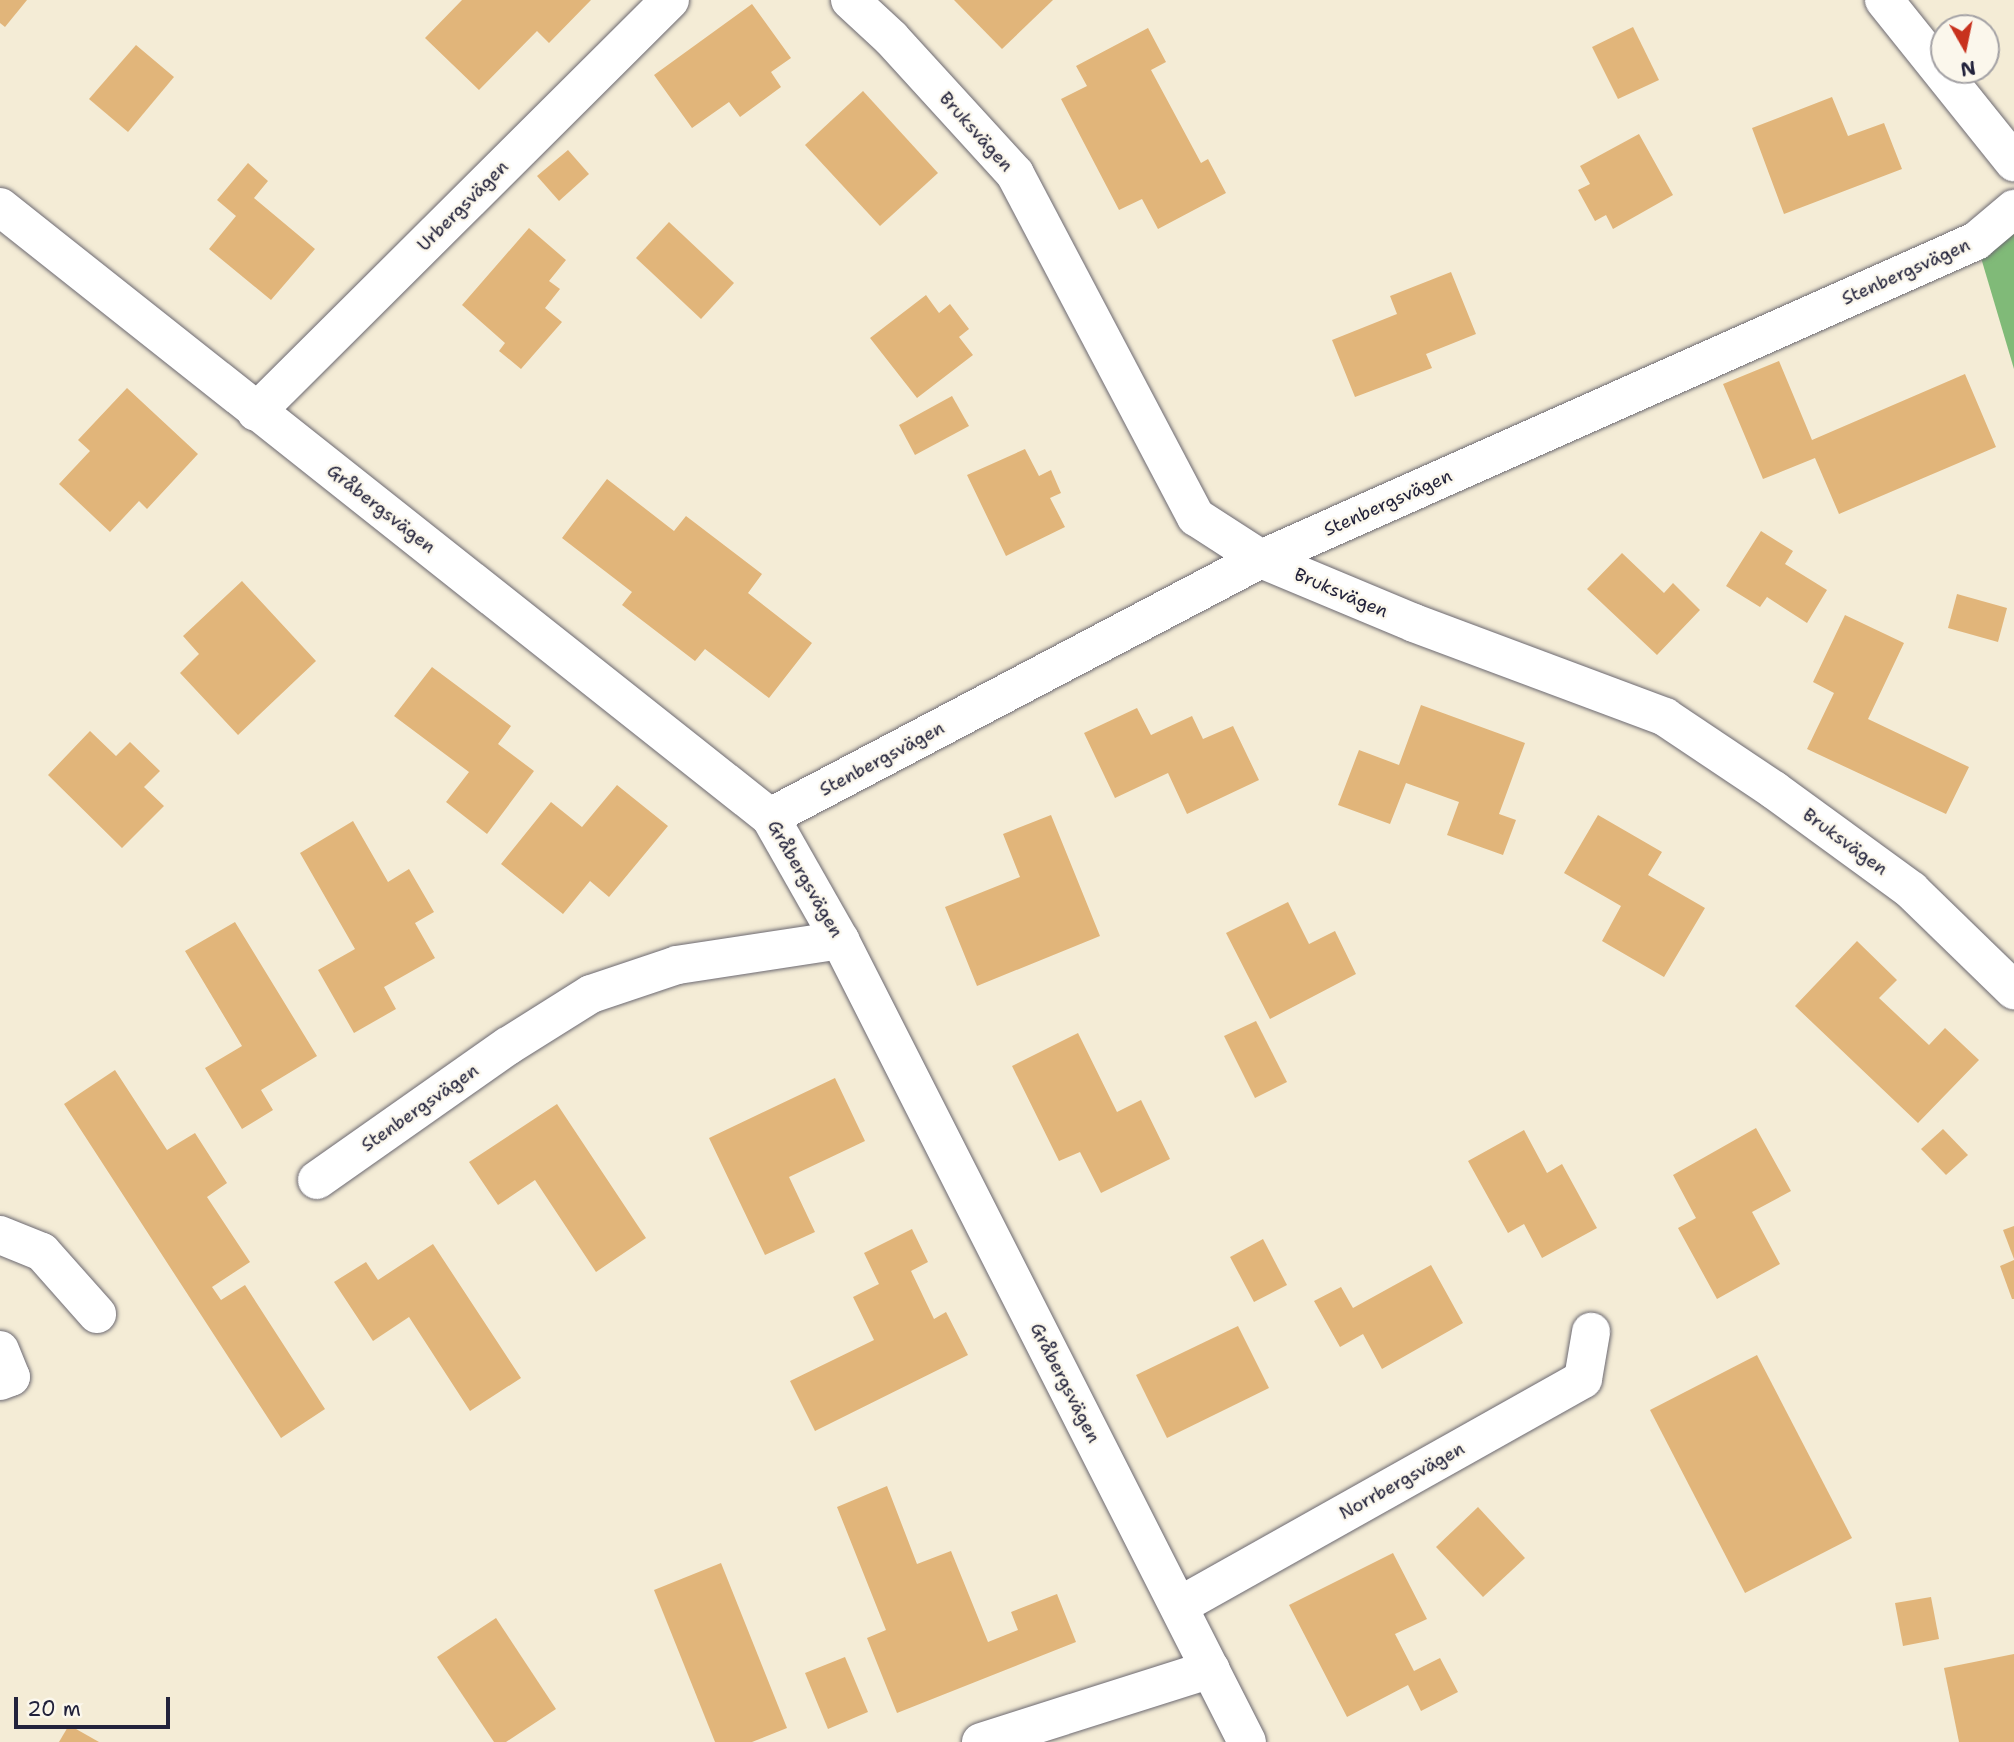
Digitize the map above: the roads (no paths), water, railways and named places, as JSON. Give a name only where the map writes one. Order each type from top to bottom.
[{"type":"street","name":"Urbergsvägen","points":[[256,412],[670,0]]},
{"type":"street","name":"Bruksvägen","points":[[850,0],[891,38],[1015,174],[1196,517],[1261,559],[1415,624],[1665,717],[1773,790],[1910,890],[2014,990]]},
{"type":"street","points":[[1884,0],[2014,162]]},
{"type":"street","name":"Gråbergsvägen","points":[[0,207],[771,817],[840,940],[1247,1742]]},
{"type":"street","name":"Stenbergsvägen","points":[[771,817],[1261,559],[1976,241],[2014,209]]},
{"type":"street","name":"Stenbergsvägen","points":[[317,1180],[508,1046],[591,994],[677,965],[840,940]]},
{"type":"street","points":[[0,1235],[42,1252],[97,1314]]},
{"type":"street","name":"Norrbergsvägen","points":[[1179,1606],[1583,1379],[1591,1332]]},
{"type":"street","points":[[0,1350],[11,1377],[0,1381]]},
{"type":"street","points":[[981,1742],[1211,1669]]}]
